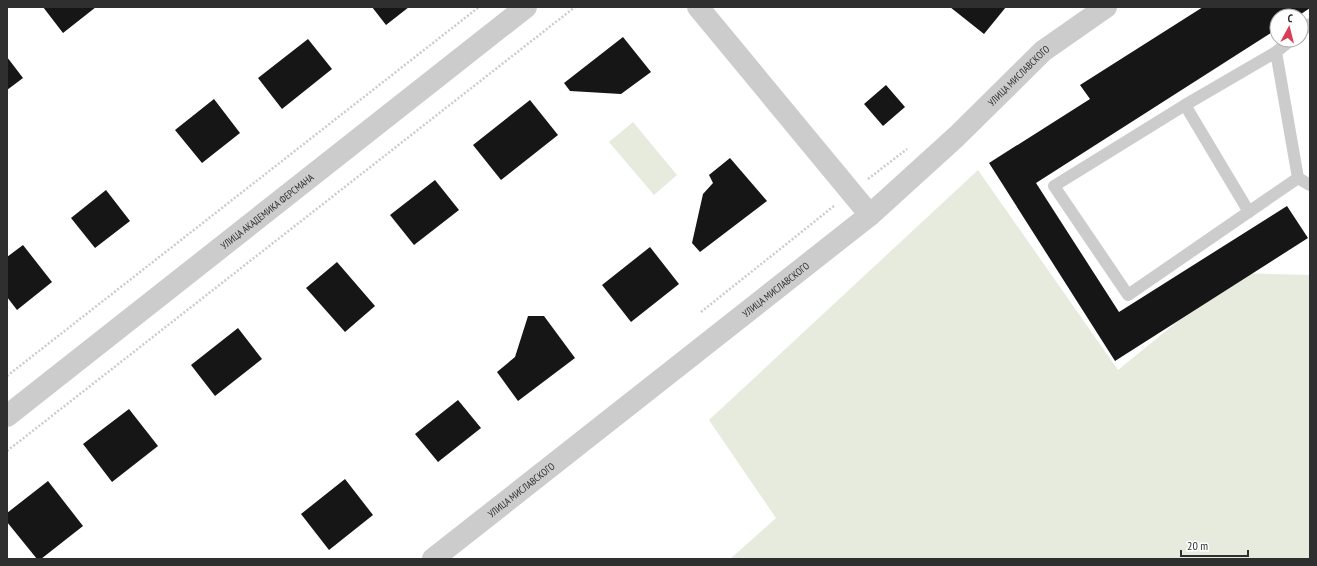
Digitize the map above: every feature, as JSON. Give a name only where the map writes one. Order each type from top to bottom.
[{"type":"street","name":"УЛИЦА АКАДЕМИКА ФЕРСМАНА","points":[[7,416],[526,7]]},
{"type":"street","points":[[698,7],[870,214]]},
{"type":"street","name":"УЛИЦА МИСЛАВСКОГО","points":[[433,559],[870,214],[957,136],[1043,51],[1106,7]]},
{"type":"lane","points":[[1281,48],[1054,186],[1128,295],[1298,178]]},
{"type":"lane","points":[[1276,52],[1298,178],[1310,185]]},
{"type":"lane","points":[[1185,105],[1249,212]]},
{"type":"path","points":[[7,376],[479,7]]},
{"type":"path","points":[[7,451],[575,7]]},
{"type":"shaded area","points":[[633,122],[677,175],[654,195],[609,142]]},
{"type":"shaded area","points":[[978,170],[1118,370],[1237,273],[1310,275],[1310,559],[730,559],[776,518],[709,420]]},
{"type":"building","points":[[43,7],[96,7],[63,33]]},
{"type":"building","points":[[372,7],[409,7],[386,25]]},
{"type":"building","points":[[950,7],[1006,7],[984,34]]},
{"type":"building","points":[[1203,7],[1310,7],[1309,9],[1269,8],[1269,34],[1036,183],[1119,312],[1287,206],[1308,238],[1115,361],[989,163],[1090,99],[1080,85]]},
{"type":"building","points":[[623,37],[651,72],[621,94],[570,91],[564,83]]},
{"type":"building","points":[[308,39],[332,69],[282,109],[258,78]]},
{"type":"building","points":[[7,57],[23,78],[7,90]]},
{"type":"building","points":[[886,85],[905,107],[883,126],[864,104]]},
{"type":"building","points":[[214,99],[240,133],[202,163],[175,130]]},
{"type":"building","points":[[530,100],[558,135],[501,180],[473,145]]},
{"type":"building","points":[[730,158],[767,201],[700,252],[692,243],[703,194],[713,183],[709,175]]},
{"type":"building","points":[[435,180],[459,210],[414,245],[390,215]]},
{"type":"building","points":[[106,190],[130,221],[95,248],[71,218]]},
{"type":"building","points":[[23,245],[52,282],[17,310],[7,297],[7,257]]},
{"type":"building","points":[[650,247],[679,284],[631,322],[602,285]]},
{"type":"building","points":[[337,262],[375,306],[345,332],[306,288]]},
{"type":"building","points":[[528,316],[544,316],[575,358],[518,401],[497,372],[515,357]]},
{"type":"building","points":[[238,328],[262,359],[215,396],[191,365]]},
{"type":"building","points":[[458,400],[481,428],[438,462],[415,434]]},
{"type":"building","points":[[129,409],[158,446],[112,482],[83,444]]},
{"type":"building","points":[[345,479],[373,515],[329,550],[301,514]]},
{"type":"building","points":[[48,481],[83,526],[41,559],[37,559],[7,522],[7,513]]}]
